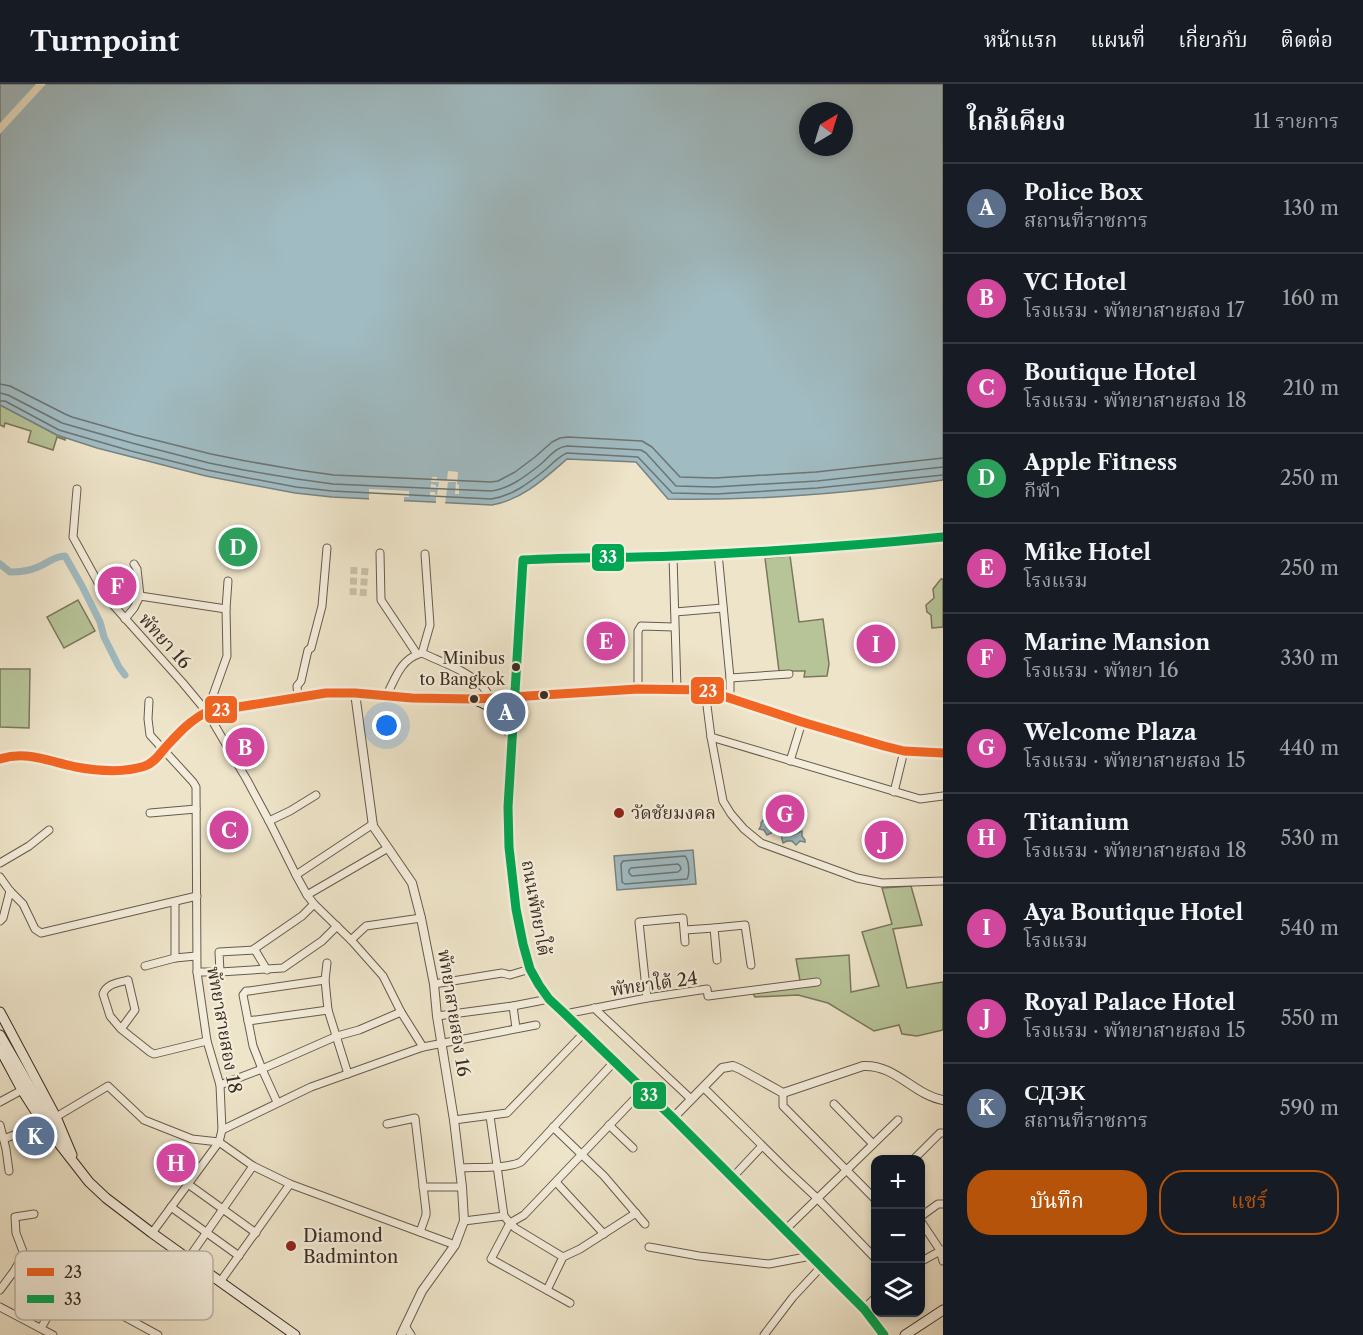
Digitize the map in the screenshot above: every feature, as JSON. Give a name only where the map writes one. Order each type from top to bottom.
[{"type":"main road","points":[[673,556],[834,547],[943,537]]},
{"type":"main road","name":"ถนนพัทยาใต้","points":[[673,556],[522,560],[508,807],[509,847],[516,909],[523,944],[530,969],[549,999],[673,1118],[864,1309],[884,1335]]},
{"type":"main road","points":[[0,759],[27,755],[102,771],[134,769],[149,765],[199,716],[207,712],[320,693],[472,699],[677,688],[705,690],[801,722],[904,751],[943,753]]},
{"type":"main road","points":[[472,699],[486,704],[498,713],[512,737]]},
{"type":"main road","points":[[0,1012],[56,1117],[78,1168]]},
{"type":"main road","points":[[0,1035],[4,1049],[78,1168]]},
{"type":"main road","points":[[4,1049],[4,1067],[43,1123],[89,1182],[106,1198],[177,1251]]},
{"type":"main road","points":[[213,1277],[295,1335]]},
{"type":"main road","points":[[905,1335],[943,1310]]},
{"type":"street","name":"พัทยา 16","points":[[77,489],[73,537],[105,597],[207,712],[269,821],[307,895],[383,976],[401,1012],[423,1047]]},
{"type":"street","points":[[298,697],[297,686],[301,681],[322,606],[327,548]]},
{"type":"street","points":[[380,553],[381,600],[419,654],[451,666],[470,677],[481,684],[491,698]]},
{"type":"street","points":[[718,553],[730,698]]},
{"type":"street","points":[[386,696],[403,664],[419,654],[430,625],[426,554]]},
{"type":"street","points":[[673,556],[677,688]]},
{"type":"street","points":[[124,619],[134,608],[140,596],[134,564]]},
{"type":"street","points":[[207,712],[227,656],[228,581]]},
{"type":"street","points":[[140,596],[226,609]]},
{"type":"street","points":[[675,612],[723,608]]},
{"type":"street","points":[[638,689],[638,631],[641,626],[674,627]]},
{"type":"street","points":[[730,678],[789,674]]},
{"type":"street","points":[[705,690],[723,801],[744,829],[761,843],[856,878],[882,883],[943,881]]},
{"type":"street","name":"พัทยาสายสอง 16","points":[[355,693],[373,824],[412,883],[421,918],[434,984],[462,1186],[464,1221],[455,1245],[422,1292],[403,1331]]},
{"type":"street","name":"พัทยาสายสอง 18","points":[[149,701],[150,735],[193,782],[196,792],[197,972],[207,1041],[220,1085],[222,1130],[219,1142],[152,1233]]},
{"type":"street","points":[[790,761],[801,722]]},
{"type":"street","points":[[711,737],[920,799],[943,796]]},
{"type":"street","points":[[894,792],[904,751]]},
{"type":"street","points":[[269,821],[316,795]]},
{"type":"street","points":[[150,813],[196,809]]},
{"type":"street","points":[[296,875],[373,824]]},
{"type":"street","points":[[0,863],[29,846],[49,830]]},
{"type":"street","points":[[307,895],[388,848]]},
{"type":"street","points":[[0,877],[23,904],[34,928],[41,933],[197,896]]},
{"type":"street","points":[[0,921],[3,918],[10,891]]},
{"type":"street","points":[[175,902],[175,958]]},
{"type":"street","points":[[220,972],[219,952],[255,950],[302,916],[314,904]]},
{"type":"street","points":[[351,940],[366,926],[421,918]]},
{"type":"street","points":[[647,998],[639,921],[683,918],[685,942]]},
{"type":"street","points":[[685,930],[745,925],[751,965]]},
{"type":"street","points":[[197,972],[283,968],[322,941],[337,926]]},
{"type":"street","points":[[714,928],[717,960]]},
{"type":"street","points":[[255,950],[267,970]]},
{"type":"street","points":[[145,966],[175,958],[196,956]]},
{"type":"street","points":[[327,963],[325,980],[328,1010],[348,1074]]},
{"type":"street","points":[[434,984],[502,973],[510,975],[530,969]]},
{"type":"street","points":[[121,1029],[135,1010],[128,980],[106,987],[103,994],[110,1016],[121,1029],[150,1052],[154,1054],[207,1041]]},
{"type":"street","points":[[277,1102],[253,1046],[243,995],[246,991],[325,980]]},
{"type":"street","name":"พัทยาใต้ 24","points":[[565,1014],[707,989],[708,996],[817,982]]},
{"type":"street","points":[[438,1016],[549,999]]},
{"type":"street","points":[[513,1006],[516,1028]]},
{"type":"street","points":[[594,1008],[691,1099]]},
{"type":"street","points":[[248,1021],[328,1010]]},
{"type":"street","points":[[220,1085],[401,1012]]},
{"type":"street","points":[[222,1130],[311,1087],[423,1047],[536,1025]]},
{"type":"street","points":[[454,1120],[504,1114],[511,1110],[584,1034]]},
{"type":"street","points":[[460,1168],[521,1162],[614,1062]]},
{"type":"street","points":[[673,1118],[722,1068],[733,1066],[783,1093],[863,1066],[881,1067],[928,1097],[943,1100]]},
{"type":"street","points":[[56,1117],[108,1086],[144,1120],[192,1139],[219,1142],[253,1166],[290,1185],[455,1245]]},
{"type":"street","points":[[703,1087],[871,1253]]},
{"type":"street","points":[[0,1102],[22,1090]]},
{"type":"street","points":[[570,1303],[491,1260],[510,1223],[524,1215],[643,1090]]},
{"type":"street","points":[[783,1093],[783,1106],[871,1193]]},
{"type":"street","points":[[834,1104],[873,1144]]},
{"type":"street","points":[[490,1116],[504,1216],[515,1228],[563,1257]]},
{"type":"street","points":[[387,1124],[415,1118],[426,1215],[420,1232]]},
{"type":"street","points":[[784,1230],[898,1120]]},
{"type":"street","points":[[4,1140],[43,1123]]},
{"type":"street","points":[[0,1125],[9,1171]]},
{"type":"street","points":[[609,1125],[633,1148]]},
{"type":"street","points":[[553,1127],[604,1176],[645,1224]]},
{"type":"street","points":[[918,1155],[940,1133],[943,1133]]},
{"type":"street","points":[[732,1178],[762,1146]]},
{"type":"street","points":[[194,1251],[253,1166]]},
{"type":"street","points":[[556,1182],[604,1234]]},
{"type":"street","points":[[188,1184],[256,1233]]},
{"type":"street","points":[[220,1282],[290,1185]]},
{"type":"street","points":[[423,1187],[462,1186]]},
{"type":"street","points":[[925,1215],[938,1204],[943,1204]]},
{"type":"street","points":[[171,1208],[239,1256]]},
{"type":"street","points":[[547,1290],[563,1257],[580,1249],[636,1213]]},
{"type":"street","points":[[23,1251],[16,1233],[15,1217],[34,1214]]},
{"type":"street","points":[[464,1221],[504,1216]]},
{"type":"street","points":[[925,1225],[942,1250],[943,1261]]},
{"type":"street","points":[[649,1247],[699,1256],[769,1264],[811,1256]]},
{"type":"street","points":[[925,1260],[942,1250]]},
{"type":"street","points":[[764,1335],[793,1297],[821,1267]]},
{"type":"street","points":[[0,1290],[15,1269]]},
{"type":"street","points":[[864,1309],[871,1302]]},
{"type":"street","points":[[0,1307],[15,1315]]},
{"type":"street","points":[[25,1320],[53,1335]]},
{"type":"street","points":[[41,1328],[46,1320]]},
{"type":"street","points":[[131,1320],[159,1335]]},
{"type":"street","points":[[403,1331],[411,1335]]},
{"type":"green space","points":[[0,405],[65,440],[57,437],[53,450],[28,442],[31,431],[5,423],[4,427],[0,425]]},
{"type":"green space","points":[[790,556],[799,622],[823,619],[829,664],[827,676],[804,677],[805,671],[779,671],[765,558]]},
{"type":"green space","points":[[943,579],[943,627],[932,628],[931,615],[927,612],[926,605],[934,598],[933,589]]},
{"type":"green space","points":[[78,600],[95,631],[64,648],[47,617]]},
{"type":"green space","points":[[0,669],[30,669],[29,728],[0,727]]},
{"type":"green space","points":[[911,886],[922,925],[893,929],[907,988],[943,982],[943,1030],[917,1036],[902,1034],[899,1025],[874,1031],[828,1003],[798,995],[755,997],[752,992],[801,986],[796,959],[849,955],[851,992],[879,986],[862,932],[892,924],[882,888]]},
{"type":"water","points":[[0,84],[943,84],[943,480],[806,495],[737,499],[668,499],[636,462],[567,459],[542,481],[523,493],[492,505],[332,497],[295,493],[206,476],[97,448],[57,435],[0,405]]},
{"type":"water","points":[[763,820],[767,821],[769,826],[782,828],[793,835],[802,831],[805,842],[800,841],[796,845],[792,841],[783,843],[781,835],[775,831],[767,835],[764,830],[759,829]]},
{"type":"water","points":[[693,850],[696,884],[617,890],[614,856]]},
{"type":"pier","points":[[36,84],[46,84],[0,134],[0,123]]},
{"type":"pier","points":[[448,471],[458,472],[459,494],[455,494],[456,482],[448,482],[445,504],[436,504],[436,497],[430,497],[430,492],[435,492],[437,495],[438,489],[430,489],[431,484],[438,487],[439,482],[431,482],[432,477],[437,477],[437,480],[447,480]]},
{"type":"pier","points":[[369,489],[409,491],[409,497],[404,497],[404,503],[369,500]]},
{"type":"waterway","points":[[0,564],[10,572],[21,571],[65,556],[125,675]]},
{"type":"tunnel","points":[[353,595],[354,567]]},
{"type":"tunnel","points":[[363,596],[365,568]]},
{"type":"transit line","name":"33","points":[[884,1335],[864,1309],[673,1118],[549,999],[530,969],[516,909],[509,847],[508,807],[523,560],[741,553],[943,537]]},
{"type":"transit line","name":"23","points":[[0,759],[29,756],[93,770],[111,771],[137,768],[154,761],[184,728],[207,712],[326,693],[472,699],[638,689],[705,690],[884,746],[904,751],[943,753]]},
{"type":"place","name":"Apple Fitness","points":[[238,547]]},
{"type":"place","name":"Marine Mansion","points":[[117,586]]},
{"type":"place","name":"Mike Hotel","points":[[606,641]]},
{"type":"place","name":"Aya Boutique Hotel","points":[[876,644]]},
{"type":"place","name":"Minibus to Bangkok","points":[[516,667]]},
{"type":"place","name":"Police Box","points":[[506,712]]},
{"type":"place","name":"VC Hotel","points":[[245,747]]},
{"type":"place","name":"วัดชัยมงคล","points":[[619,813]]},
{"type":"place","name":"Welcome Plaza","points":[[785,814]]},
{"type":"place","name":"Boutique Hotel","points":[[229,830]]},
{"type":"place","name":"Royal Palace Hotel","points":[[884,840]]},
{"type":"place","name":"СДЭК","points":[[35,1136]]},
{"type":"place","name":"Titanium","points":[[176,1163]]},
{"type":"place","name":"Diamond Badminton","points":[[291,1246]]}]
